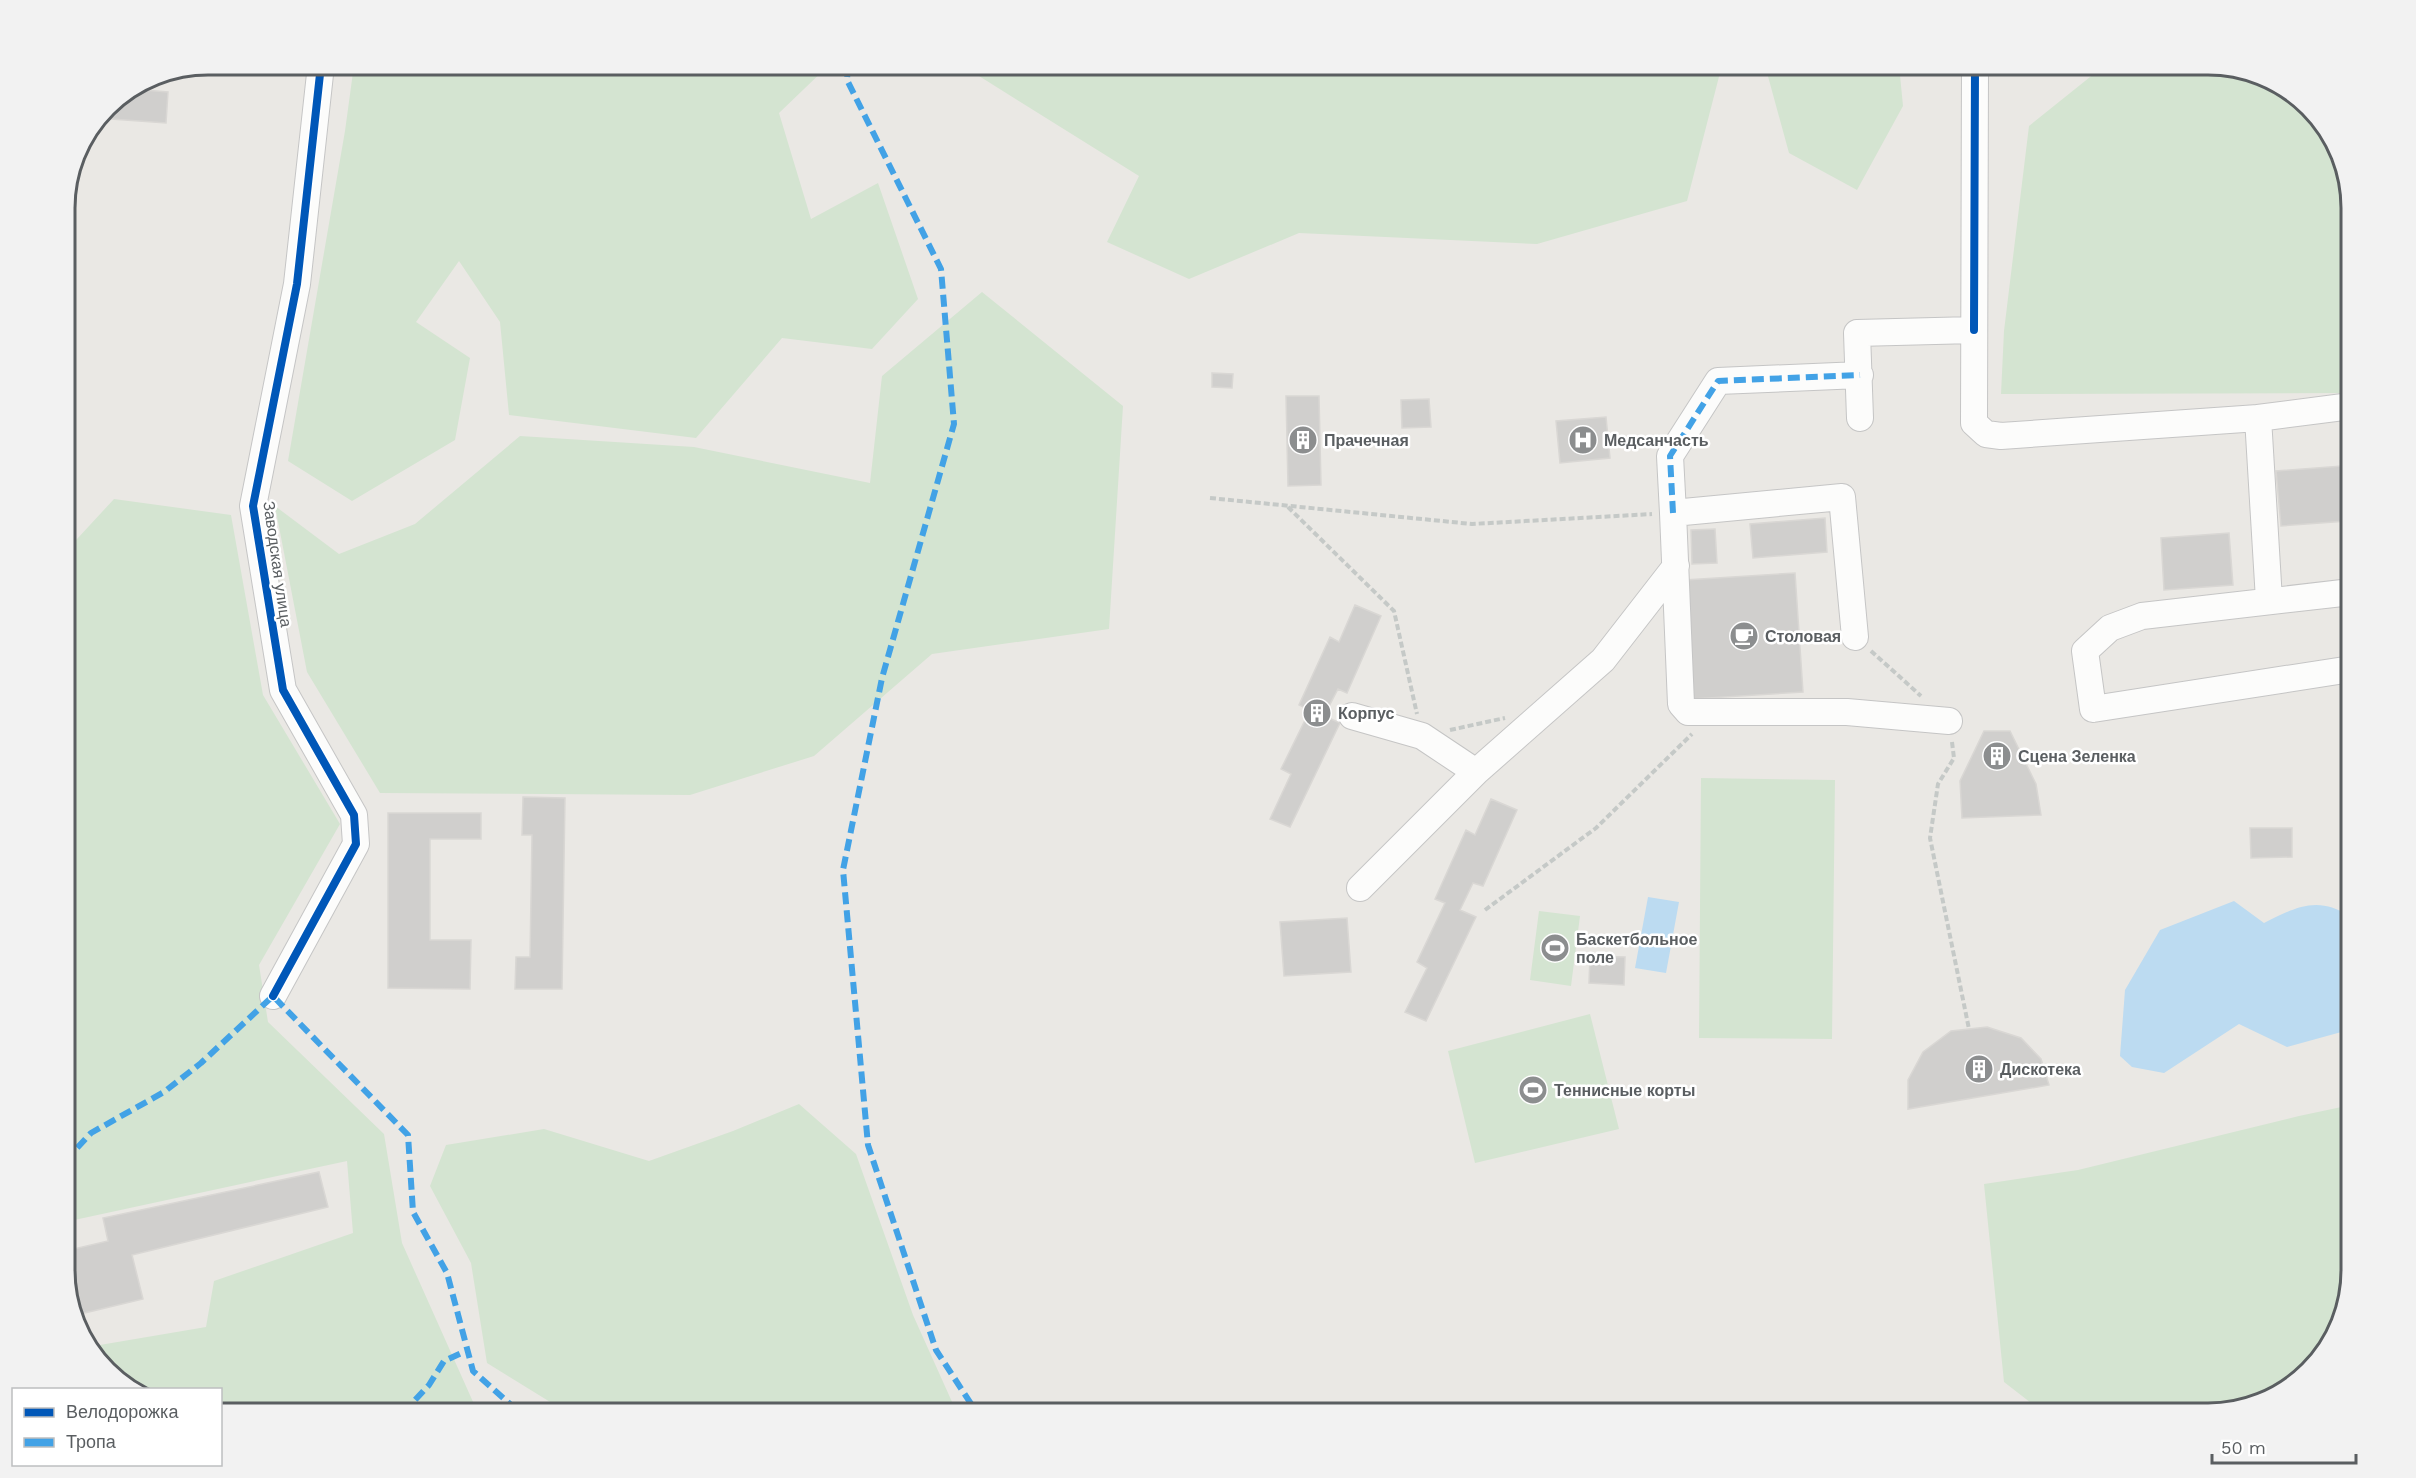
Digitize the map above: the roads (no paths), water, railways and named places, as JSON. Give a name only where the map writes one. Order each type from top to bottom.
[{"type":"street","name":"Заводская улица","points":[[273,996],[356,844],[354,815],[283,690],[253,506],[297,284],[320,75]]},
{"type":"street","points":[[1975,75],[1974,423],[1986,434],[2001,436],[2258,418],[2341,407]]},
{"type":"street","points":[[1860,417],[1857,333],[1974,330]]},
{"type":"street","points":[[1860,375],[1718,381],[1670,456],[1681,704],[1688,712],[1847,712],[1949,721]]},
{"type":"street","points":[[2258,418],[2269,600]]},
{"type":"street","points":[[1673,513],[1842,497],[1855,637]]},
{"type":"street","points":[[1360,888],[1476,772],[1603,660],[1676,566]]},
{"type":"street","points":[[2341,592],[2142,616],[2110,628],[2085,651],[2093,709],[2341,671]]},
{"type":"street","points":[[1352,716],[1422,736],[1476,772]]},
{"type":"water","points":[[1648,897],[1679,902],[1666,973],[1635,968]]},
{"type":"water","points":[[2234,901],[2264,923],[2286,912],[2307,906],[2328,906],[2339,910],[2341,911],[2341,1032],[2287,1047],[2239,1024],[2164,1073],[2132,1067],[2120,1056],[2125,990],[2160,930]]},
{"type":"place","name":"Прачечная","points":[[1303,440]]},
{"type":"place","name":"Медсанчасть","points":[[1583,440]]},
{"type":"place","name":"Столовая","points":[[1744,636]]},
{"type":"place","name":"Корпус","points":[[1317,713]]},
{"type":"place","name":"Сцена Зеленка","points":[[1997,756]]},
{"type":"place","name":"Баскетбольное поле","points":[[1555,948]]},
{"type":"place","name":"Дискотека","points":[[1979,1069]]},
{"type":"place","name":"Теннисные корты","points":[[1533,1090]]}]
